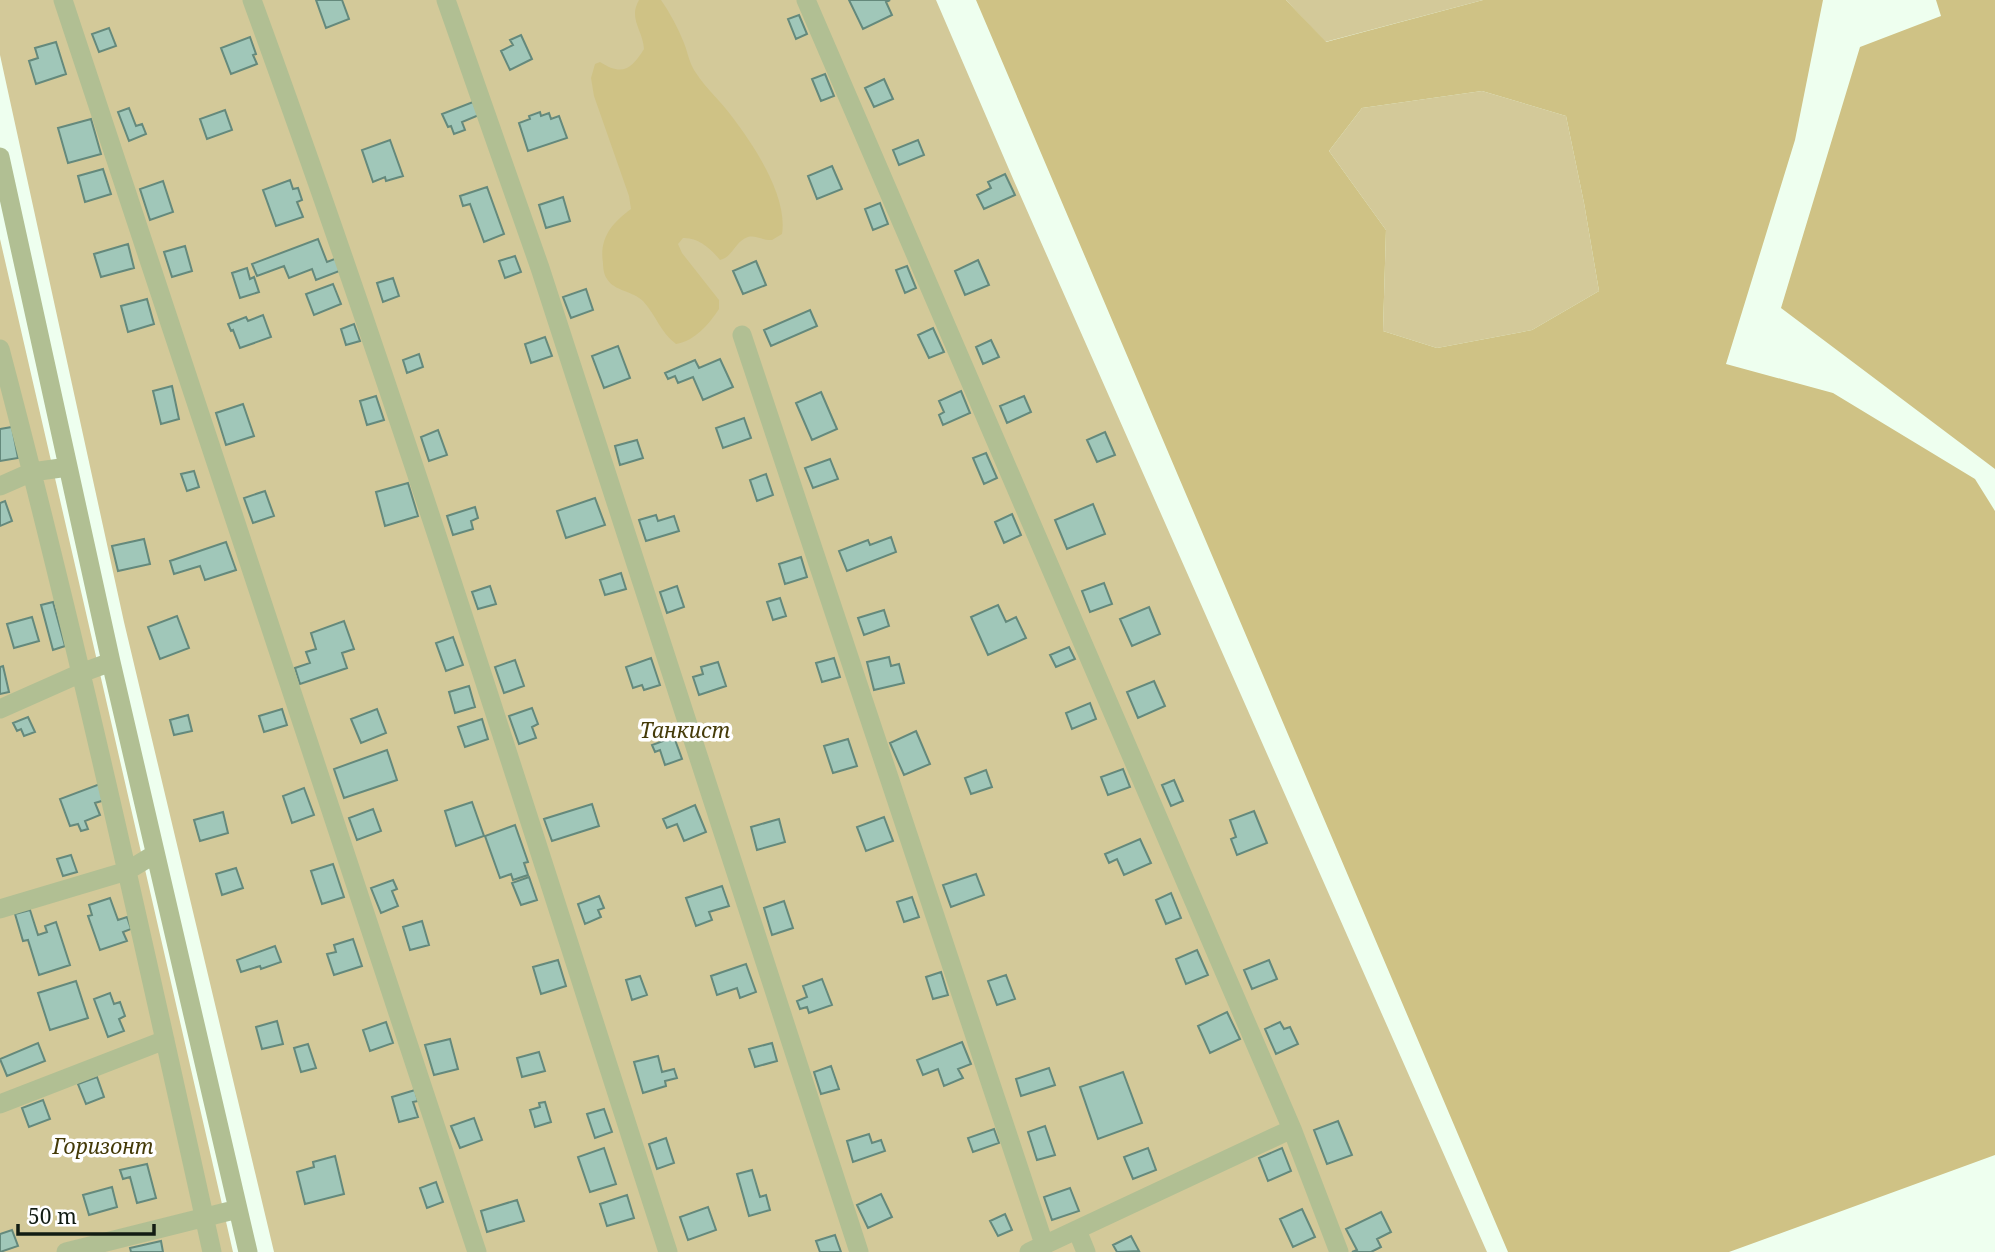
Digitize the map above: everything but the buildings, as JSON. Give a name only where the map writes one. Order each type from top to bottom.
[{"type":"street","points":[[63,0],[477,1252]]},
{"type":"street","points":[[252,0],[313,167],[405,438],[668,1252]]},
{"type":"street","points":[[446,0],[548,293],[859,1252]]},
{"type":"street","points":[[806,0],[1292,1129],[1339,1252]]},
{"type":"street","points":[[0,157],[111,662],[248,1252]]},
{"type":"street","points":[[742,335],[1037,1248],[1292,1129]]},
{"type":"street","points":[[0,349],[33,471],[81,673],[212,1252]]},
{"type":"street","points":[[0,486],[33,471],[68,467]]},
{"type":"street","points":[[0,709],[111,662]]},
{"type":"street","points":[[0,909],[127,871],[155,854]]},
{"type":"street","points":[[0,1104],[165,1040]]},
{"type":"street","points":[[66,1252],[238,1209]]},
{"type":"street","points":[[1077,1230],[1086,1252]]},
{"type":"green space","name":"Танкист","points":[[0,0],[936,0],[1487,1252],[274,1252],[124,622],[0,55]]},
{"type":"green space","points":[[1286,0],[1483,0],[1325,42]]},
{"type":"green space","points":[[1482,91],[1566,116],[1599,291],[1532,330],[1437,348],[1383,331],[1386,230],[1329,151],[1362,108]]},
{"type":"green space","name":"Горизонт","points":[[0,239],[233,1252],[0,1252]]},
{"type":"shaded area","points":[[639,0],[661,0],[704,85],[729,112],[760,158],[775,189],[783,220],[782,234],[772,240],[748,237],[720,260],[699,242],[683,238],[678,244],[682,253],[719,300],[719,309],[695,336],[676,344],[643,301],[610,283],[603,267],[603,246],[608,232],[631,209],[629,196],[594,96],[591,78],[595,64],[600,62],[614,69],[625,69],[635,62],[644,49],[635,19]]},
{"type":"shaded area","points":[[976,0],[1286,0],[1326,42],[1483,0],[1823,0],[1795,140],[1726,364],[1833,393],[1975,479],[1995,511],[1995,1155],[1729,1252],[1508,1252]],"holes":[[[1482,91],[1566,116],[1599,291],[1532,330],[1437,348],[1383,331],[1386,230],[1329,151],[1362,108]]]},
{"type":"shaded area","points":[[1936,0],[1995,0],[1995,469],[1781,308],[1860,47],[1941,16]]}]
